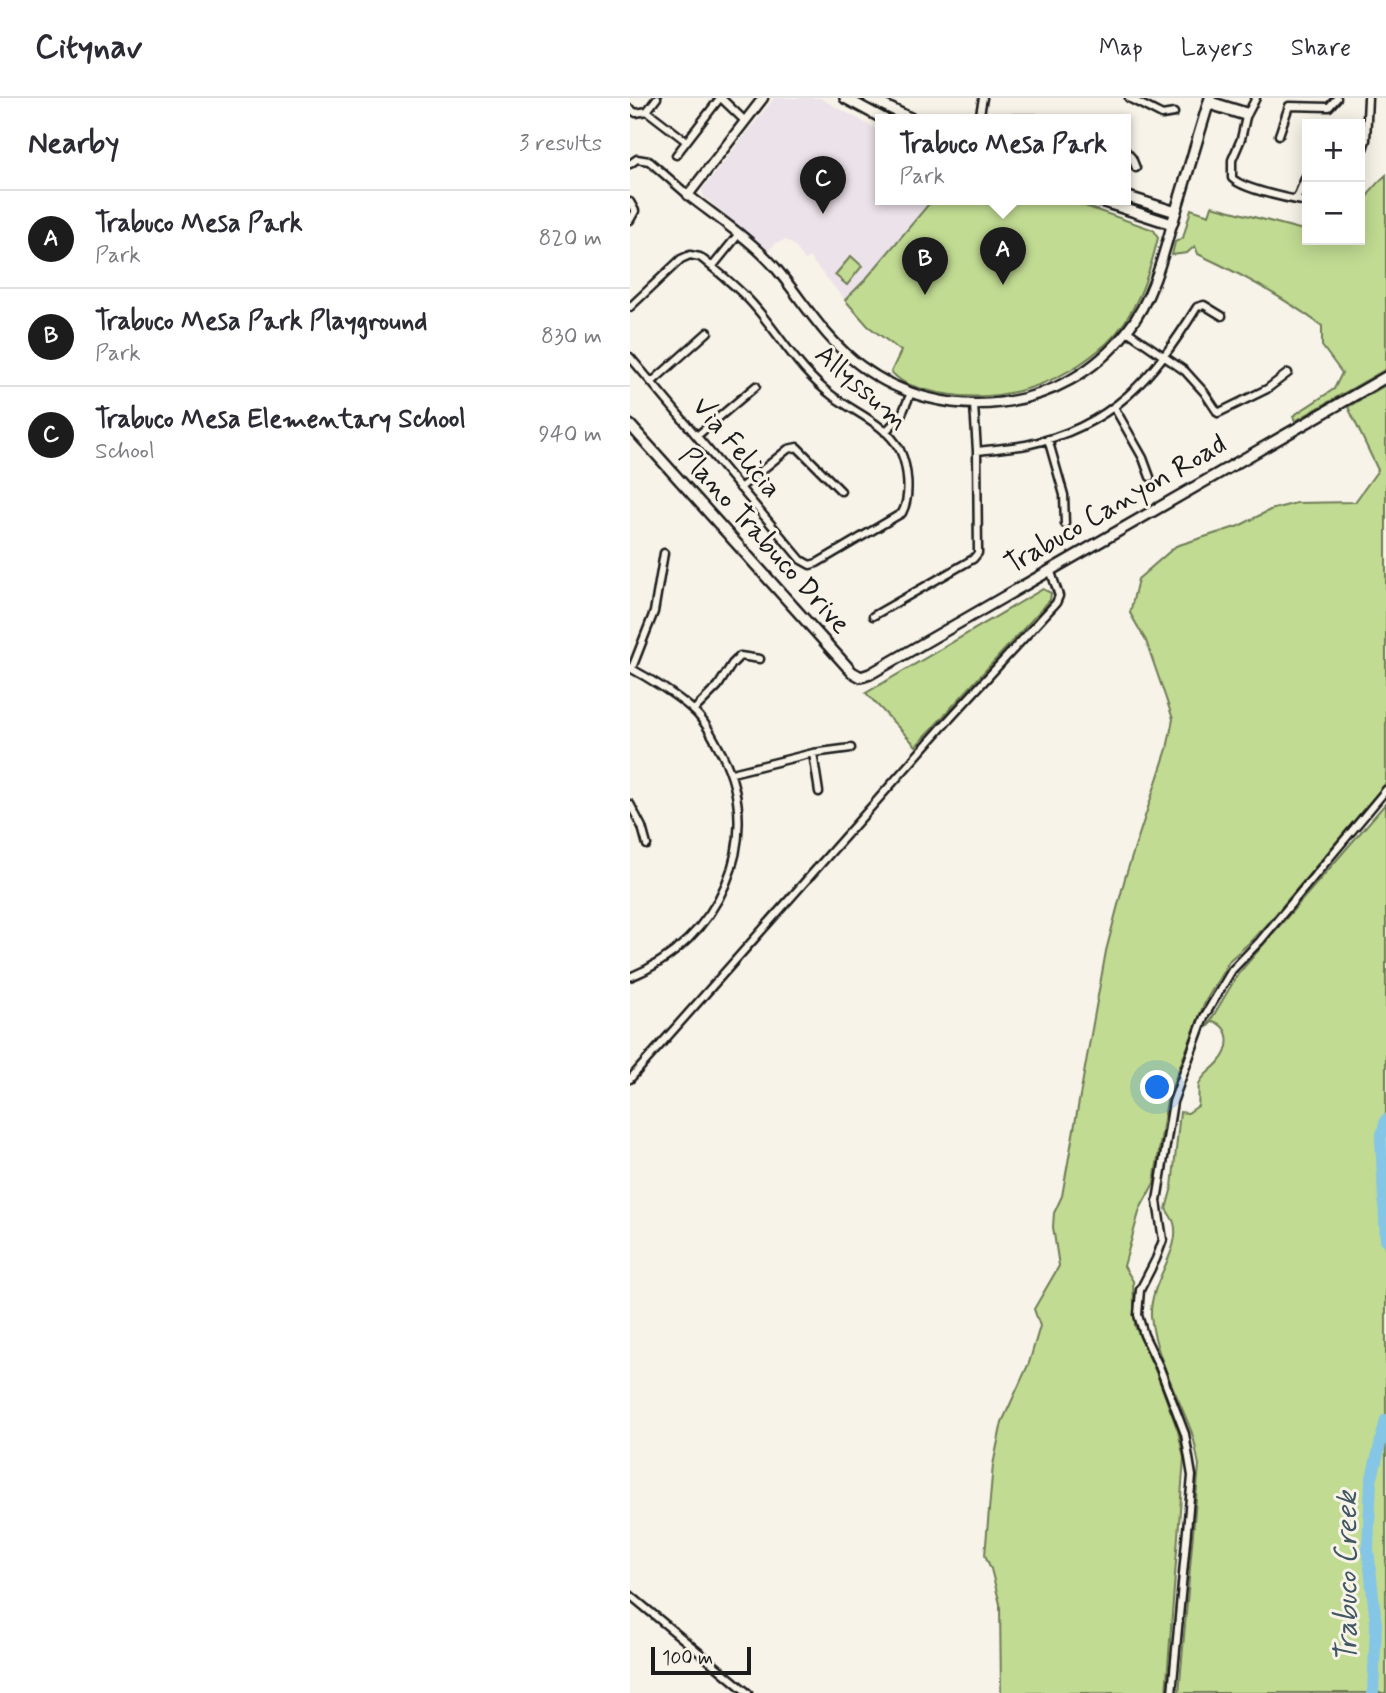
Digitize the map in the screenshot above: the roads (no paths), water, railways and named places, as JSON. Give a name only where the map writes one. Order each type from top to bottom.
[{"type":"main road","points":[[845,98],[875,114]]},
{"type":"main road","points":[[869,98],[902,114]]},
{"type":"main road","points":[[1113,205],[1172,224],[1209,101]]},
{"type":"main road","points":[[1131,198],[1176,212]]},
{"type":"main road","name":"Trabuco Canyon Road","points":[[870,674],[1386,377]]},
{"type":"main road","name":"Plano Trabuco Drive","points":[[630,425],[852,672],[861,677],[870,674]]},
{"type":"street","points":[[630,109],[636,113],[647,111],[657,98]]},
{"type":"street","points":[[676,155],[720,98],[745,121]]},
{"type":"street","points":[[688,195],[763,98]]},
{"type":"street","points":[[1129,98],[1162,115],[1174,113]]},
{"type":"street","points":[[1256,98],[1247,115],[1232,160],[1232,178],[1240,184],[1302,201]]},
{"type":"street","points":[[1279,135],[1290,102],[1329,107],[1336,98]]},
{"type":"street","points":[[1365,144],[1368,98]]},
{"type":"street","points":[[1209,101],[1247,115]]},
{"type":"street","points":[[647,111],[686,141]]},
{"type":"street","points":[[1131,157],[1136,168]]},
{"type":"street","points":[[630,164],[637,159],[649,161],[772,264],[841,349],[874,376],[911,393],[942,402],[995,404],[1036,395],[1073,378],[1110,350],[1128,331],[1152,287],[1172,224]]},
{"type":"street","points":[[1296,200],[1304,182]]},
{"type":"street","points":[[630,202],[635,211],[630,220]]},
{"type":"street","points":[[712,267],[738,235]]},
{"type":"street","name":"Allyssum","points":[[630,307],[681,259],[690,255],[700,257],[748,299],[810,376],[835,398],[885,432],[899,449],[904,460],[907,489],[902,513],[810,565]]},
{"type":"street","points":[[977,451],[1025,445],[1090,422],[1114,407],[1142,383],[1164,357],[1197,307],[1204,305],[1223,316]]},
{"type":"street","points":[[1128,331],[1185,371],[1218,413],[1267,389],[1288,373]]},
{"type":"street","points":[[652,382],[708,332]]},
{"type":"street","name":"Via Felicia","points":[[630,357],[802,560],[810,565]]},
{"type":"street","points":[[698,435],[756,386]]},
{"type":"street","points":[[885,432],[901,416],[911,393]]},
{"type":"street","points":[[873,616],[973,559],[978,553],[974,405]]},
{"type":"street","points":[[1114,407],[1143,458],[1150,477]]},
{"type":"street","points":[[1048,439],[1064,495],[1065,524]]},
{"type":"street","points":[[740,488],[788,449],[797,447],[841,491]]},
{"type":"street","points":[[630,977],[668,957],[690,939],[723,893],[732,869],[739,836],[732,774],[715,740],[694,710],[631,668],[654,612],[664,553]]},
{"type":"street","points":[[630,1079],[943,726],[1056,603],[1059,596],[1050,569]]},
{"type":"street","points":[[694,710],[718,686],[740,656],[760,659]]},
{"type":"street","points":[[732,774],[813,753],[851,748]]},
{"type":"street","points":[[813,753],[819,792]]},
{"type":"street","points":[[1172,1693],[1192,1476],[1191,1459],[1185,1434],[1138,1315],[1140,1290],[1163,1240],[1157,1202],[1173,1102],[1205,1017],[1232,971],[1386,790]]},
{"type":"street","points":[[630,804],[642,827],[647,845]]},
{"type":"street","points":[[630,1595],[748,1693]]},
{"type":"waterway","name":"Trabuco Creek","points":[[1386,1120],[1381,1138],[1386,1240]]},
{"type":"waterway","name":"Trabuco Creek","points":[[1373,1693],[1376,1625],[1368,1548],[1371,1482],[1386,1420]]},
{"type":"place","name":"Trabuco Mesa Elementary School","points":[[823,214]]},
{"type":"place","name":"Trabuco Mesa Park","points":[[1003,285]]},
{"type":"place","name":"Trabuco Mesa Park Playground","points":[[925,295]]}]
